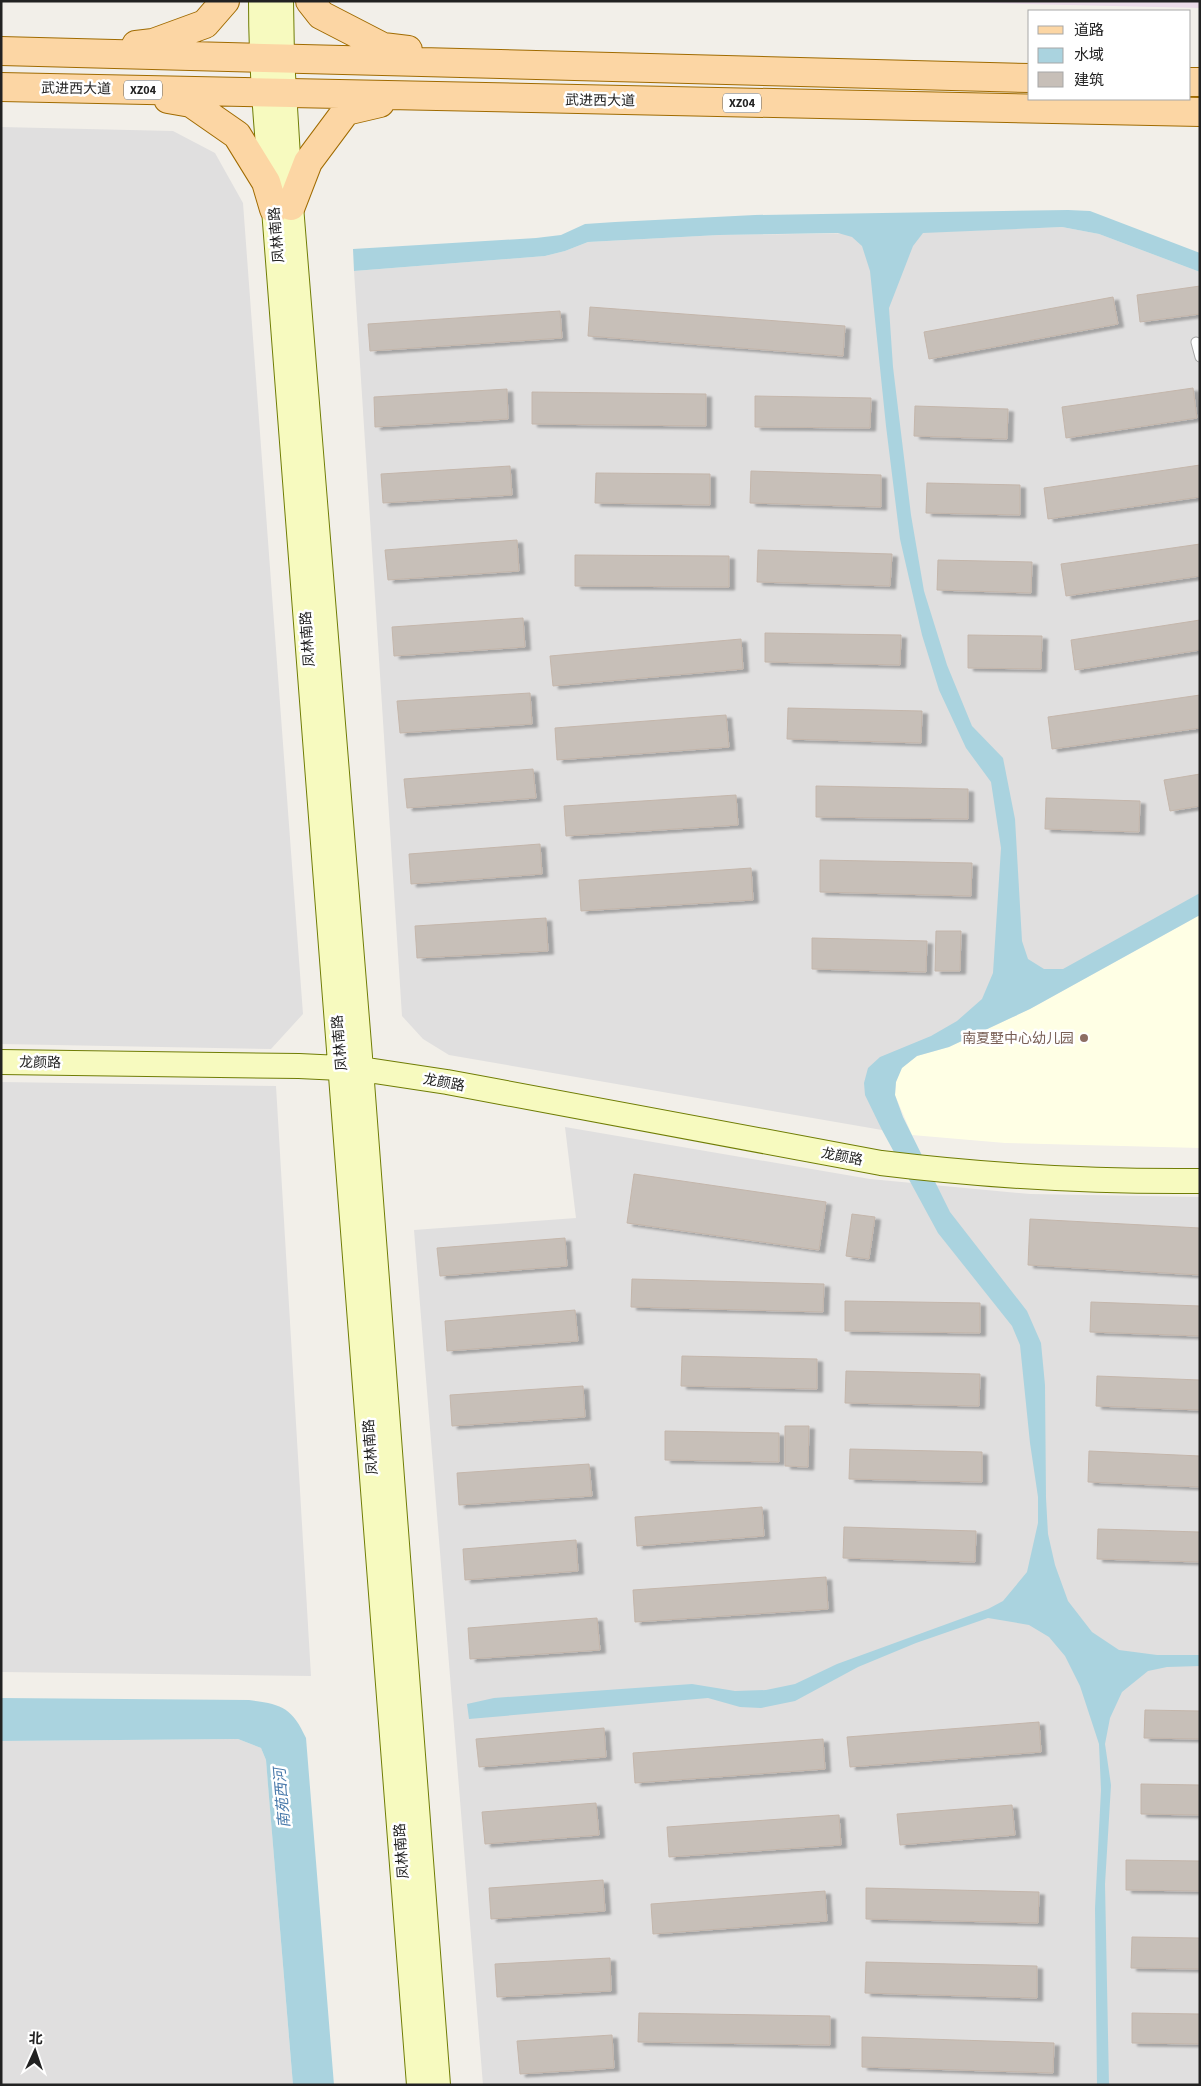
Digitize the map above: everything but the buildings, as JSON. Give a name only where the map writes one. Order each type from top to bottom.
[{"type":"main road","points":[[67,53],[153,43],[205,24],[225,1]]},
{"type":"main road","name":"凤林南路","points":[[261,1],[271,58],[274,93],[351,1068],[438,2085]]},
{"type":"main road","name":"凤林南路","points":[[271,58],[281,1]]},
{"type":"main road","points":[[310,1],[321,15],[383,47],[506,64]]},
{"type":"main road","points":[[1,51],[1028,78]]},
{"type":"main road","name":"武进西大道","points":[[1,86],[1200,112]]},
{"type":"main road","points":[[120,89],[191,103],[237,135],[282,208],[308,162],[346,111],[411,96]]},
{"type":"main road","name":"龙颜路","points":[[1,1062],[351,1068],[457,1084],[881,1163],[952,1172],[1066,1179],[1200,1181]]},
{"type":"main road","name":"凤林南路","points":[[351,1068],[419,2085]]},
{"type":"lane","points":[[1196,342],[1200,357]]},
{"type":"shaded area","points":[[903,1],[1200,1],[1200,8]]},
{"type":"shaded area","points":[[1,127],[173,131],[215,153],[243,203],[303,1014],[271,1049],[1,1044]]},
{"type":"shaded area","points":[[1062,227],[1099,234],[1200,272],[1200,901],[888,1066],[882,1130],[449,1055],[423,1039],[402,1016],[354,271],[545,256],[588,242],[719,235],[930,232]]},
{"type":"shaded area","name":"南夏墅中心幼儿园","points":[[1200,915],[1200,1148],[1005,1143],[912,1135],[895,1095],[896,1082],[901,1068],[917,1056],[949,1047],[1030,1009]]},
{"type":"shaded area","points":[[1,1082],[276,1086],[311,1676],[1,1672]]},
{"type":"shaded area","points":[[565,1127],[870,1179],[1030,1194],[1200,1197],[1200,2085],[483,2085],[414,1230],[576,1218]]},
{"type":"shaded area","points":[[238,1739],[261,1748],[266,1760],[293,2085],[1,2085],[1,1741]]},
{"type":"water","points":[[1090,211],[1200,253],[1200,272],[1099,234],[1062,227],[923,233],[913,246],[889,308],[893,367],[911,515],[924,591],[947,665],[972,726],[1003,758],[1015,819],[1022,941],[1028,959],[1044,969],[1063,969],[1200,893],[1200,915],[1030,1009],[949,1047],[917,1056],[902,1068],[896,1082],[895,1095],[903,1117],[950,1212],[1027,1311],[1041,1343],[1045,1385],[1048,1534],[1055,1565],[1068,1601],[1092,1632],[1119,1650],[1157,1655],[1200,1655],[1200,1666],[1167,1667],[1148,1671],[1122,1692],[1110,1718],[1105,1744],[1111,1785],[1105,1884],[1109,2085],[1097,2085],[1095,1908],[1101,1790],[1099,1744],[1080,1686],[1065,1656],[1049,1637],[1029,1625],[988,1618],[916,1643],[858,1667],[795,1701],[761,1708],[740,1707],[708,1698],[469,1719],[467,1704],[494,1698],[692,1684],[735,1691],[766,1690],[795,1684],[837,1664],[988,1609],[1003,1601],[1027,1572],[1038,1523],[1038,1497],[1030,1443],[1020,1345],[1012,1326],[938,1233],[865,1095],[864,1083],[868,1068],[880,1057],[931,1036],[957,1021],[982,999],[993,973],[1001,848],[991,782],[966,748],[939,690],[922,635],[900,539],[870,271],[862,246],[852,237],[838,233],[719,235],[588,242],[545,256],[354,271],[353,249],[536,238],[561,235],[585,224],[615,222],[755,215]]},
{"type":"water","name":"南苑西河","points":[[1,1698],[249,1700],[269,1703],[290,1713],[306,1738],[334,2085],[293,2085],[266,1760],[261,1748],[238,1739],[1,1741]]},
{"type":"place","name":"南夏墅中心幼儿园","points":[[1084,1038]]}]
